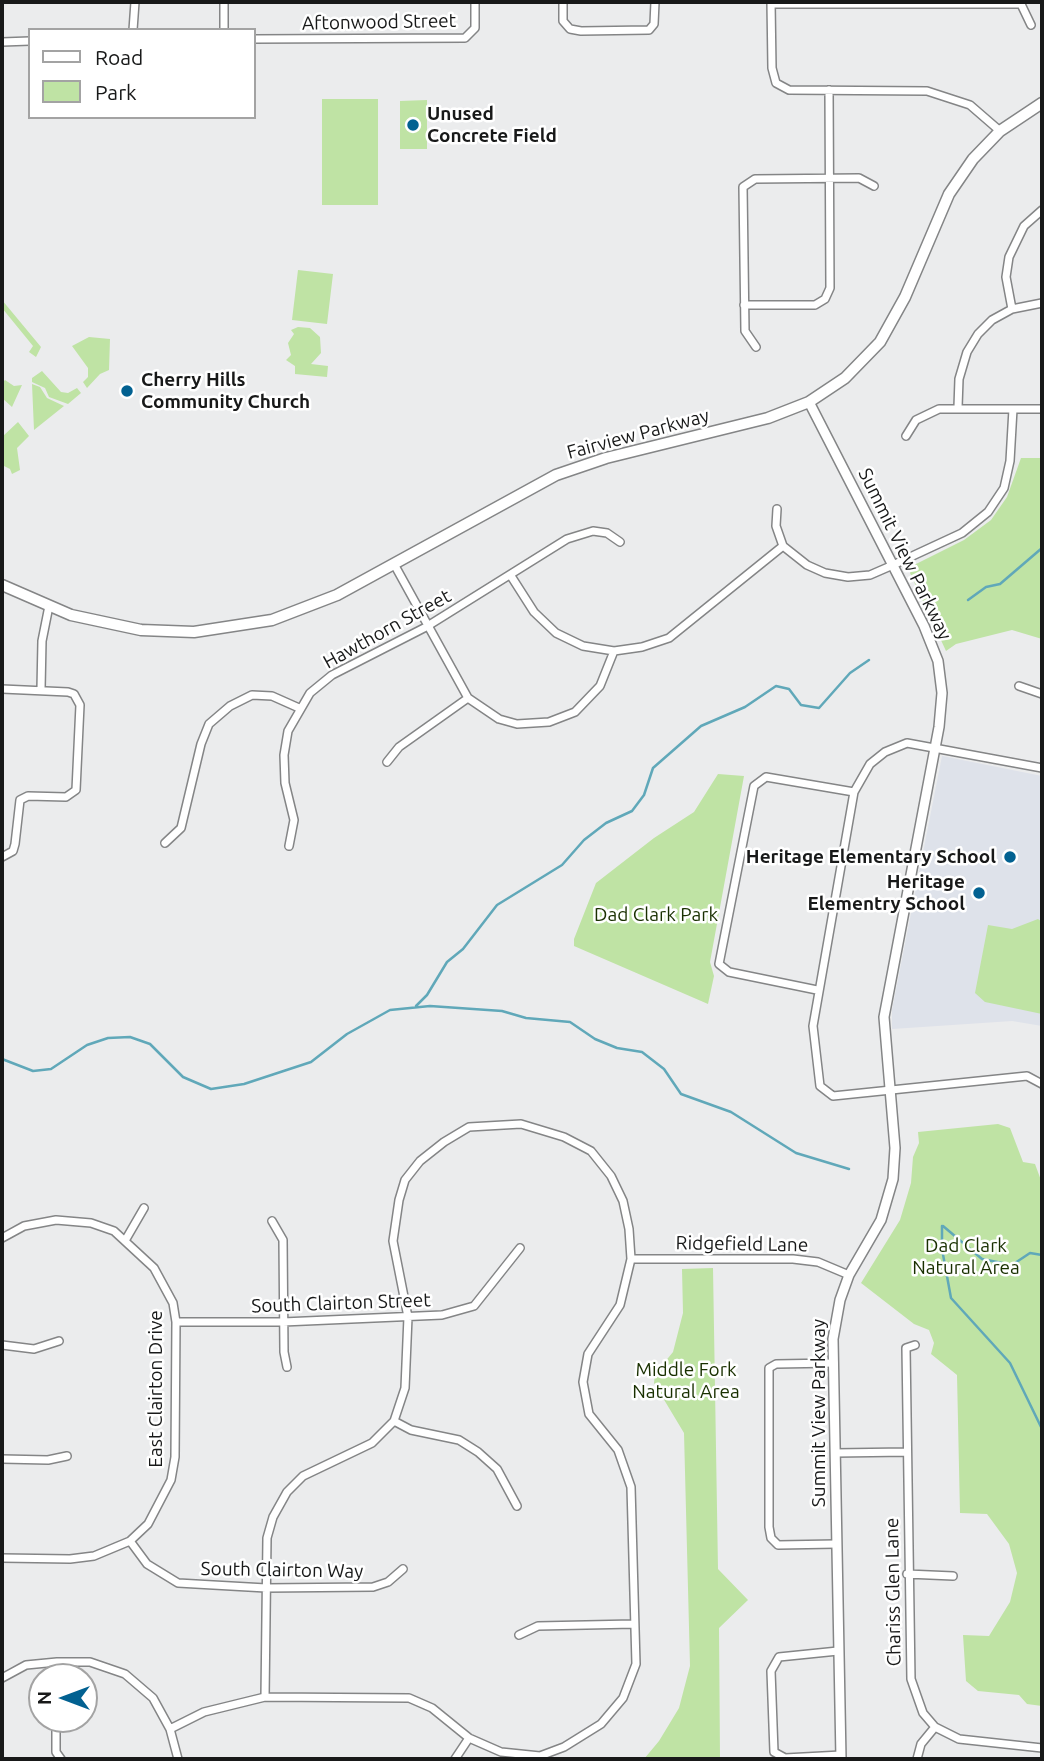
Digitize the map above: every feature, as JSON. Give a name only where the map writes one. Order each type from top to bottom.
[{"type":"main road","name":"Fairview Parkway","points":[[2,585],[90,621],[141,631],[221,630],[272,620],[307,608],[394,564],[556,475],[606,458],[768,418],[808,402],[845,378],[880,342],[905,297],[949,194],[973,159],[1000,131],[1042,103]]},
{"type":"street","points":[[133,28],[135,2]]},
{"type":"street","points":[[224,2],[224,28]]},
{"type":"street","name":"Aftonwood Street","points":[[256,39],[465,38],[475,28],[475,2]]},
{"type":"street","points":[[563,2],[564,21],[570,29],[581,31],[649,30],[654,24],[655,2]]},
{"type":"street","points":[[1000,131],[970,105],[927,91],[789,90],[776,83],[772,68],[771,3],[1020,3],[1031,25]]},
{"type":"street","points":[[2,42],[28,41]]},
{"type":"street","points":[[744,305],[816,305],[825,299],[830,288],[829,90]]},
{"type":"street","points":[[756,347],[745,331],[743,187],[755,179],[829,178],[859,178],[874,186]]},
{"type":"street","points":[[1012,309],[1006,277],[1009,257],[1024,226],[1042,210]]},
{"type":"street","points":[[958,407],[959,379],[967,352],[992,320],[1012,309],[1042,303]]},
{"type":"street","name":"Summit View Parkway","points":[[808,402],[924,626],[938,661],[942,693],[935,747],[886,998],[884,1031],[895,1148],[890,1193],[881,1220],[849,1275],[836,1313],[836,1544],[841,1757]]},
{"type":"street","points":[[906,436],[916,420],[939,409],[1042,409]]},
{"type":"street","points":[[777,509],[776,526],[783,546],[807,565],[825,573],[848,577],[870,575],[962,533],[988,512],[1004,488],[1010,461],[1013,409]]},
{"type":"street","name":"Hawthorn Street","points":[[289,846],[294,820],[285,783],[284,755],[288,731],[310,693],[332,675],[426,627],[567,539],[593,531],[607,533],[620,542]]},
{"type":"street","points":[[511,576],[534,612],[556,633],[583,646],[614,651],[642,647],[669,638],[783,546]]},
{"type":"street","points":[[394,564],[426,627],[468,698],[499,719],[517,724],[549,722],[575,712],[600,687],[614,651]]},
{"type":"street","points":[[41,689],[42,641],[49,606]]},
{"type":"street","points":[[1019,686],[1042,694]]},
{"type":"street","points":[[2,689],[68,692],[78,699],[76,790],[66,797],[28,796],[20,800],[13,851],[2,857]]},
{"type":"street","points":[[165,843],[181,828],[201,744],[209,724],[230,706],[252,695],[272,696],[299,708]]},
{"type":"street","points":[[387,762],[399,747],[468,698]]},
{"type":"street","points":[[1042,768],[907,743],[885,752],[870,764],[854,792],[817,990],[813,1026],[820,1086],[833,1096],[1027,1076],[1042,1084]]},
{"type":"street","points":[[817,990],[729,972],[719,964],[721,951],[754,786],[766,777],[854,792]]},
{"type":"street","points":[[170,1729],[204,1713],[265,1697],[409,1698],[432,1708],[469,1738],[501,1752],[540,1756],[564,1747],[601,1724],[623,1698],[636,1664],[631,1487],[618,1450],[589,1414],[583,1382],[588,1354],[620,1305],[631,1259],[629,1229],[623,1201],[611,1176],[591,1151],[564,1137],[521,1124],[469,1127],[420,1161],[405,1180],[398,1200],[393,1241],[408,1317],[405,1388],[394,1421],[372,1443],[303,1476],[287,1492],[273,1517],[267,1538],[265,1697]]},
{"type":"street","points":[[126,1239],[144,1208]]},
{"type":"street","name":"East Clairton Drive","points":[[2,1238],[24,1226],[56,1220],[92,1223],[126,1239],[155,1268],[165,1284],[173,1303],[176,1322],[175,1457],[172,1480],[148,1524],[130,1541],[94,1556],[70,1559],[2,1558]]},
{"type":"street","points":[[272,1222],[283,1240],[283,1322],[287,1367]]},
{"type":"street","name":"South Clairton Street","points":[[176,1322],[283,1322],[442,1315],[474,1306],[520,1248]]},
{"type":"street","name":"Ridgefield Lane","points":[[631,1259],[793,1259],[817,1262],[849,1275]]},
{"type":"street","points":[[2,1345],[34,1349],[59,1341]]},
{"type":"street","name":"Chariss Glen Lane","points":[[915,1345],[906,1348],[907,1574],[911,1679],[923,1713],[935,1727]]},
{"type":"street","points":[[834,1363],[776,1364],[769,1368],[769,1527],[771,1538],[778,1545],[836,1544]]},
{"type":"street","points":[[394,1421],[411,1430],[459,1440],[478,1452],[497,1469],[517,1506]]},
{"type":"street","points":[[835,1453],[907,1452]]},
{"type":"street","points":[[2,1459],[48,1460],[66,1457]]},
{"type":"street","name":"South Clairton Way","points":[[130,1541],[147,1564],[178,1583],[266,1588],[373,1587],[388,1582],[403,1569]]},
{"type":"street","points":[[907,1574],[953,1576]]},
{"type":"street","points":[[519,1635],[538,1626],[634,1624]]},
{"type":"street","points":[[838,1651],[779,1657],[771,1671],[774,1752],[785,1758],[841,1757]]},
{"type":"street","points":[[2,1678],[26,1665],[57,1662],[90,1662],[125,1674],[153,1698],[170,1729],[178,1759]]},
{"type":"street","points":[[917,1759],[921,1744],[935,1727],[959,1739],[1042,1748]]},
{"type":"street","points":[[56,1733],[56,1752],[61,1759]]},
{"type":"street","points":[[455,1759],[469,1738]]},
{"type":"shaded area","name":"Heritage Elementry School","points":[[942,756],[1042,776],[1042,1026],[1012,1021],[892,1029],[892,1010]]},
{"type":"green space","points":[[322,99],[378,99],[378,205],[322,205]]},
{"type":"green space","name":"Unused Concrete Field","points":[[427,100],[427,149],[400,149],[400,101]]},
{"type":"green space","points":[[298,270],[333,274],[327,324],[292,320]]},
{"type":"green space","points":[[2,300],[41,347],[36,357],[29,352],[33,346],[2,308]]},
{"type":"green space","points":[[298,327],[310,328],[320,337],[321,353],[311,364],[328,366],[327,377],[295,374],[295,366],[286,360],[291,355],[288,343],[294,334],[291,330]]},
{"type":"green space","points":[[89,337],[110,339],[109,370],[100,374],[87,388],[83,382],[88,377],[88,368],[72,346]]},
{"type":"green space","points":[[42,371],[61,392],[68,393],[77,388],[81,393],[68,404],[49,397],[45,388],[32,382],[32,378]]},
{"type":"green space","points":[[5,380],[14,386],[22,385],[12,407],[2,398],[2,383]]},
{"type":"green space","points":[[32,384],[40,387],[47,398],[64,406],[34,430]]},
{"type":"green space","points":[[18,422],[29,436],[17,448],[20,470],[12,474],[10,469],[2,465],[2,437]]},
{"type":"green space","points":[[1021,458],[1042,458],[1042,639],[1012,630],[956,644],[946,651],[910,573],[912,566],[964,540],[991,520],[1007,497]]},
{"type":"green space","name":"Dad Clark Park","points":[[718,774],[744,776],[710,962],[714,976],[708,1004],[574,946],[574,939],[596,883],[654,838],[694,812]]},
{"type":"green space","points":[[1038,919],[1042,922],[1042,1014],[985,1002],[975,993],[988,925],[1012,929]]},
{"type":"green space","name":"Dad Clark Natural Area","points":[[998,1124],[1010,1128],[1023,1162],[1035,1164],[1042,1183],[1042,1706],[1027,1704],[1019,1695],[978,1691],[966,1681],[963,1635],[989,1636],[1010,1602],[1017,1573],[1009,1544],[987,1514],[960,1513],[957,1375],[931,1354],[934,1343],[929,1330],[914,1324],[861,1283],[900,1220],[911,1183],[913,1157],[919,1143],[918,1132]]},
{"type":"green space","name":"Middle Fork Natural Area","points":[[713,1268],[718,1569],[748,1600],[719,1628],[720,1759],[644,1759],[659,1741],[679,1708],[690,1666],[684,1433],[654,1383],[655,1374],[673,1352],[683,1313],[682,1269]]},
{"type":"waterway","points":[[968,600],[986,587],[1000,584],[1042,548]]},
{"type":"waterway","points":[[416,1006],[427,995],[447,962],[463,949],[497,905],[562,865],[584,840],[606,823],[632,811],[644,795],[653,768],[701,726],[745,707],[776,686],[789,689],[801,705],[819,708],[850,673],[869,660]]},
{"type":"waterway","points":[[2,1059],[33,1071],[51,1069],[87,1045],[108,1038],[130,1037],[150,1044],[183,1077],[211,1089],[244,1084],[311,1062],[347,1034],[390,1010],[430,1006],[502,1011],[526,1018],[570,1022],[595,1039],[617,1048],[642,1052],[664,1069],[681,1094],[731,1112],[796,1153],[849,1169]]},
{"type":"waterway","points":[[942,1226],[942,1249],[951,1298],[1010,1363],[1042,1429]]},
{"type":"waterway","points":[[943,1226],[982,1259],[1012,1265],[1030,1253],[1042,1255]]},
{"type":"place","name":"Unused Concrete Field","points":[[413,125]]},
{"type":"place","name":"Cherry Hills Community Church","points":[[127,391]]},
{"type":"place","name":"Heritage Elementary School","points":[[1010,857]]},
{"type":"place","name":"Heritage Elementry School","points":[[979,893]]}]
